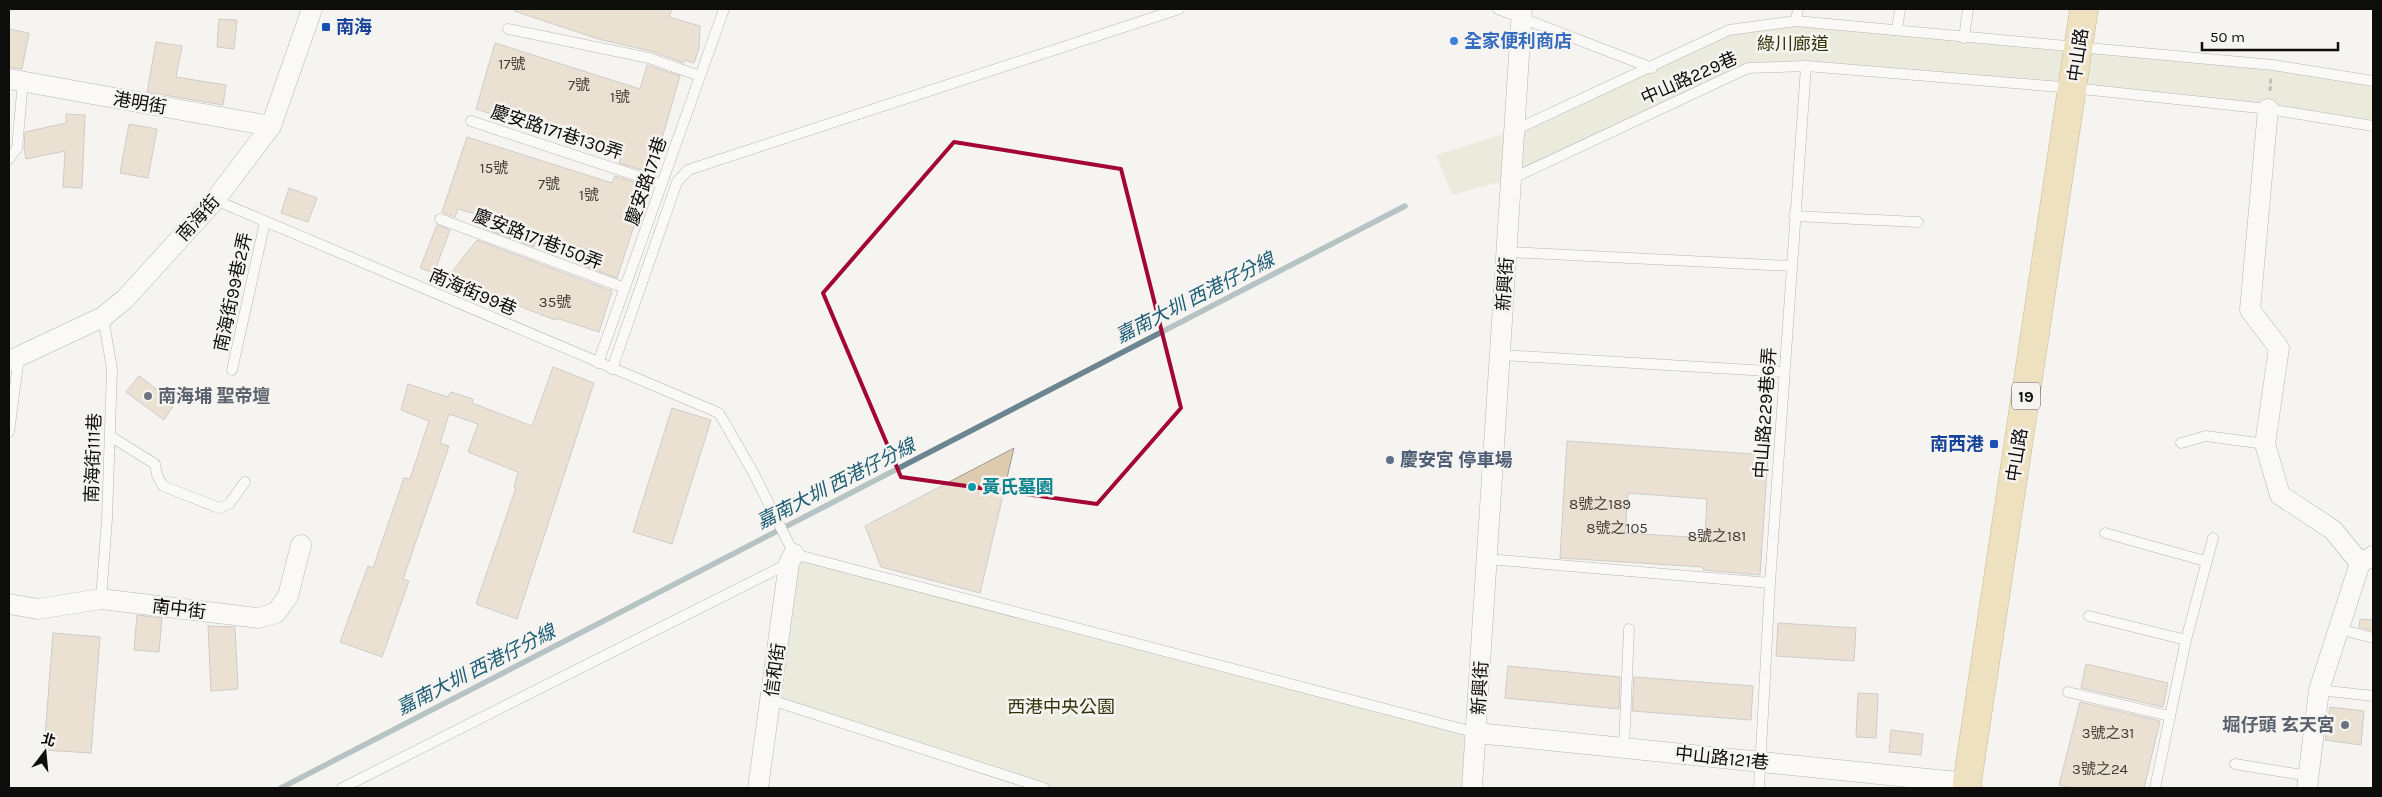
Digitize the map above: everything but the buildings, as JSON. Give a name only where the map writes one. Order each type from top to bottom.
[{"type":"main road","name":"中山路","points":[[1966,786],[2080,49],[2084,9]]},
{"type":"street","name":"南海街","points":[[14,359],[103,317],[125,299],[215,200],[270,126],[312,9]]},
{"type":"street","name":"新興街","points":[[1472,788],[1511,178],[1516,130],[1522,13]]},
{"type":"street","name":"港明街","points":[[16,80],[270,126]]},
{"type":"street","points":[[2268,109],[2250,310],[2279,348],[2265,444],[2280,495],[2333,530],[2367,560],[2339,630],[2320,690],[2308,782]]},
{"type":"street","name":"南中街","points":[[9,604],[38,609],[101,599],[258,618],[276,613],[288,596],[301,545]]},
{"type":"street","name":"信和街","points":[[758,788],[791,558]]},
{"type":"street","name":"中山路121巷","points":[[1477,733],[1761,761],[1966,786]]},
{"type":"lane","name":"慶安路171巷","points":[[598,364],[724,9]]},
{"type":"lane","points":[[612,369],[677,182],[688,170],[1179,9]]},
{"type":"lane","points":[[1498,9],[1522,13],[1652,68]]},
{"type":"lane","points":[[1796,21],[1798,9]]},
{"type":"lane","points":[[1897,30],[1900,9]]},
{"type":"lane","points":[[1964,38],[1968,9]]},
{"type":"lane","points":[[1516,130],[1652,68],[1729,30],[1796,21],[2080,49],[2273,65],[2373,81]]},
{"type":"lane","points":[[508,29],[649,58],[700,76]]},
{"type":"lane","name":"中山路229巷","points":[[1511,178],[1748,68],[1806,66],[2073,88],[2268,109],[2373,126]]},
{"type":"lane","name":"中山路229巷6弄","points":[[1759,788],[1770,584],[1794,216],[1806,66]]},
{"type":"lane","points":[[9,159],[17,148],[16,80]]},
{"type":"lane","name":"慶安路171巷130弄","points":[[471,121],[662,184]]},
{"type":"lane","name":"南海街99巷","points":[[215,200],[598,364],[719,413],[772,512],[791,558]]},
{"type":"lane","points":[[1794,216],[1918,222]]},
{"type":"lane","name":"慶安路171巷150弄","points":[[440,219],[625,288]]},
{"type":"lane","name":"南海街99巷2弄","points":[[232,370],[265,222]]},
{"type":"lane","points":[[1507,252],[1792,266]]},
{"type":"lane","name":"南海街111巷","points":[[101,599],[107,519],[112,368],[103,317]]},
{"type":"lane","points":[[1500,355],[1784,372]]},
{"type":"lane","points":[[9,432],[14,359]]},
{"type":"lane","points":[[110,436],[155,464],[157,475],[163,486],[219,508],[228,504],[246,482]]},
{"type":"lane","points":[[2181,443],[2206,436],[2265,444]]},
{"type":"lane","points":[[2106,533],[2206,561]]},
{"type":"lane","points":[[2155,788],[2186,640],[2213,538]]},
{"type":"lane","points":[[342,788],[791,558],[1477,733]]},
{"type":"lane","points":[[1487,558],[1770,584]]},
{"type":"lane","points":[[2089,616],[2186,640]]},
{"type":"lane","points":[[1624,748],[1629,629]]},
{"type":"lane","points":[[2339,630],[2373,638]]},
{"type":"lane","points":[[2320,690],[2373,696]]},
{"type":"lane","points":[[2068,692],[2169,716]]},
{"type":"lane","points":[[771,700],[1042,788]]},
{"type":"lane","points":[[2235,764],[2308,782]]},
{"type":"path","points":[[2268,109],[2273,65]]},
{"type":"highlighted area","points":[[954,142],[1121,169],[1181,408],[1097,504],[901,477],[823,293]]},
{"type":"green space","name":"綠川廊道","points":[[1796,21],[2080,49],[2373,81],[2373,126],[2268,109],[1806,66],[1748,68],[1511,179],[1452,195],[1436,155],[1516,130],[1729,30]]},
{"type":"green space","name":"西港中央公園","points":[[794,554],[1477,733],[1473,788],[1049,788],[771,700]]},
{"type":"waterway","name":"嘉南大圳 西港仔分線","points":[[281,788],[1405,206]]},
{"type":"place","name":"南海","points":[[326,27]]},
{"type":"place","name":"全家便利商店","points":[[1454,41]]},
{"type":"place","name":"南海埔 聖帝壇","points":[[148,396]]},
{"type":"place","name":"南西港","points":[[1994,444]]},
{"type":"place","name":"慶安宮 停車場","points":[[1390,460]]},
{"type":"place","name":"黃氏墓園","points":[[972,487]]},
{"type":"place","name":"堀仔頭 玄天宮","points":[[2345,725]]}]
